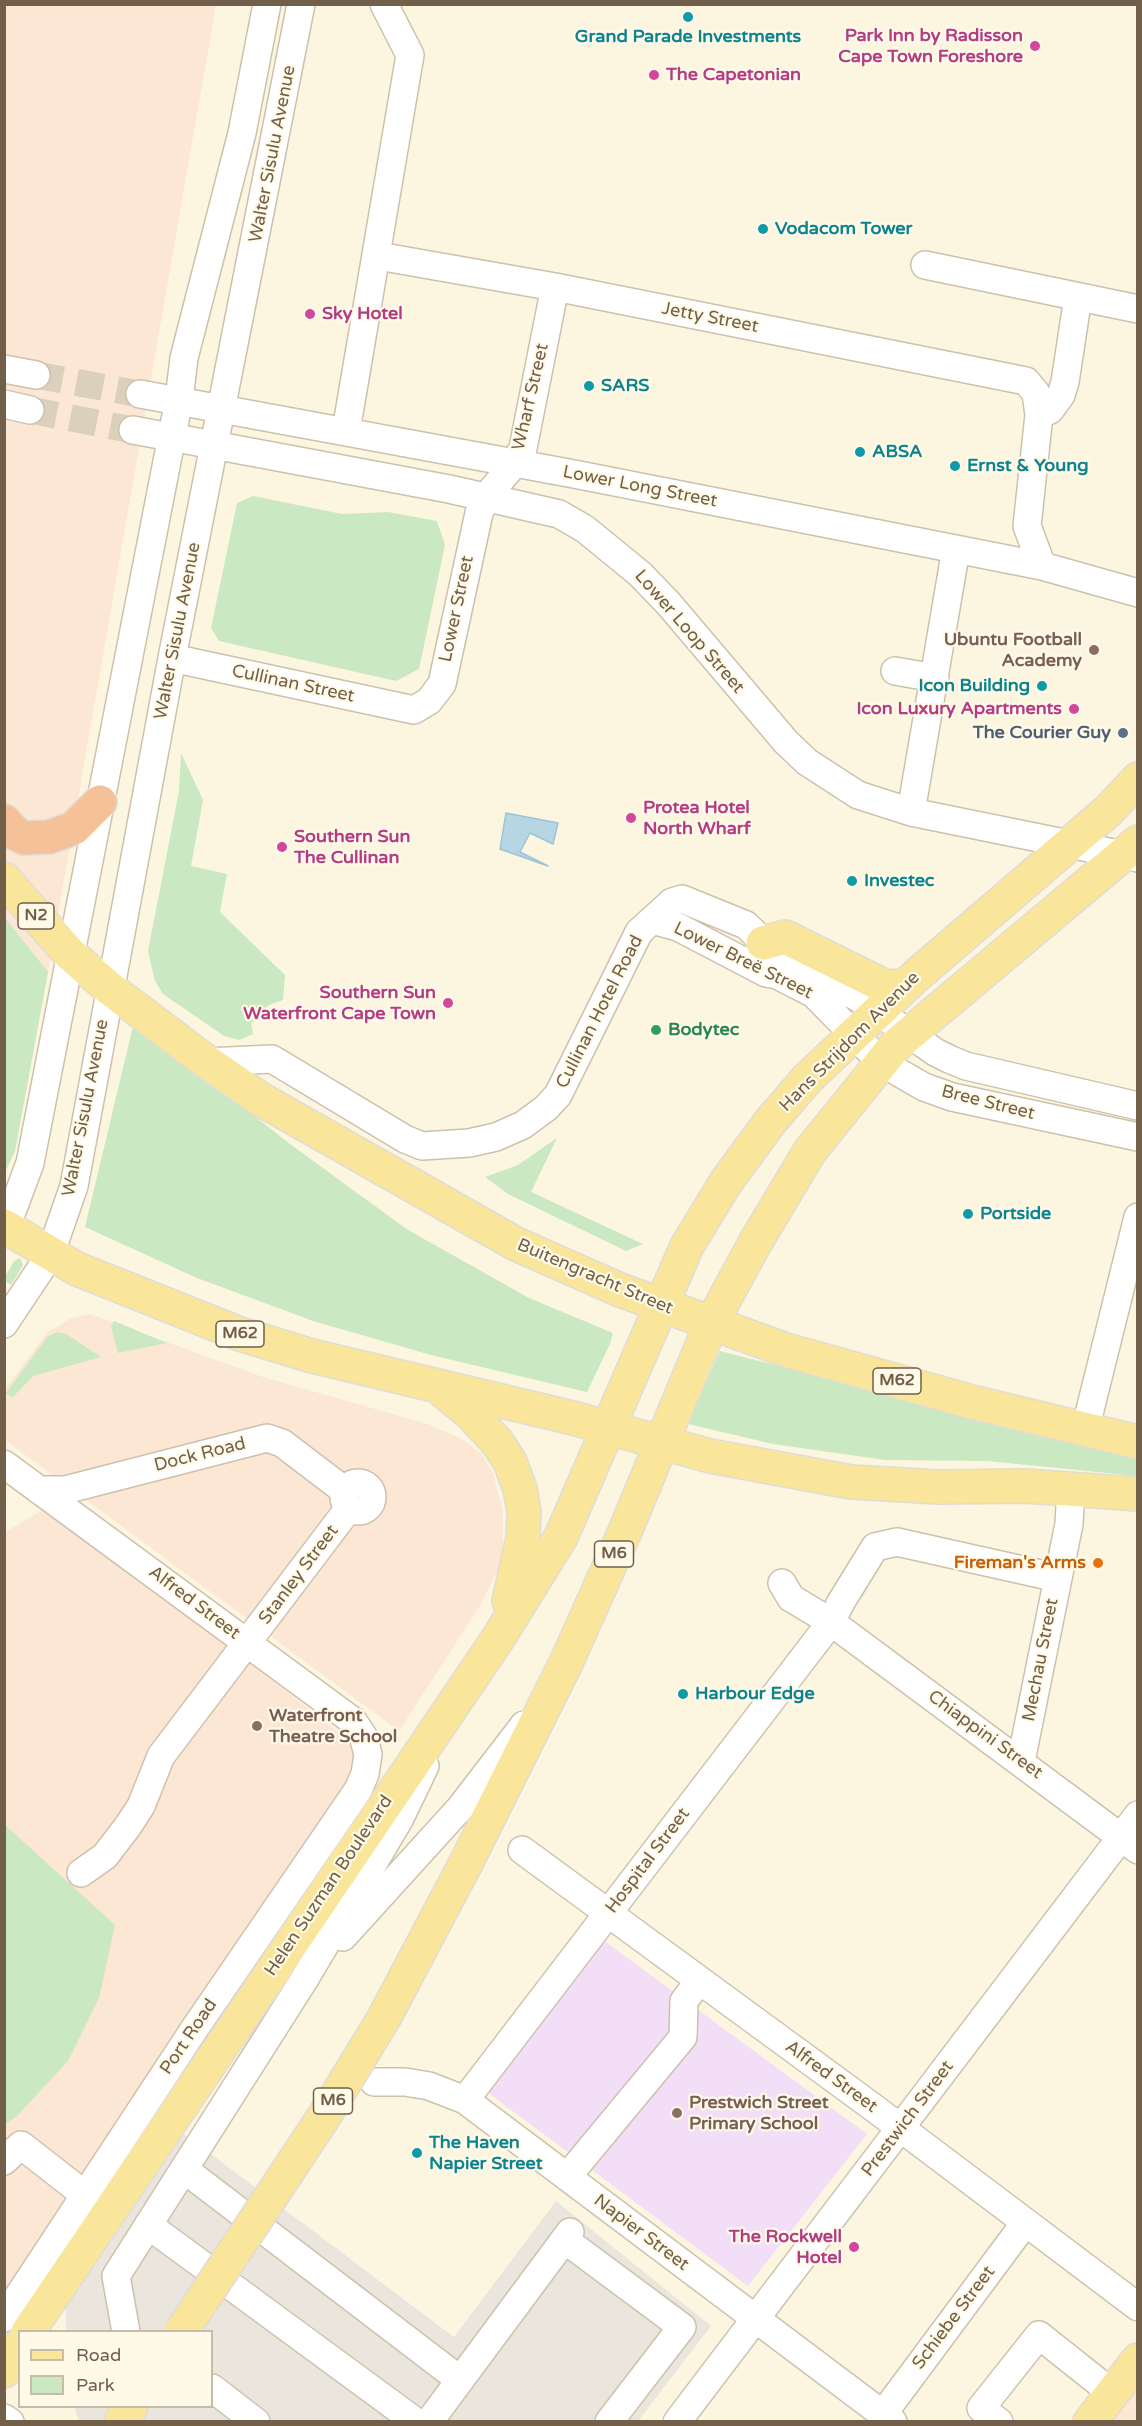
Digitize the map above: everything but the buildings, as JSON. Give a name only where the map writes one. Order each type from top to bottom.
[{"type":"highway","points":[[4,821],[16,834],[24,838],[49,837],[74,828],[100,802]]},
{"type":"main road","name":"Hans Strijdom Avenue","points":[[1111,849],[1108,811],[1137,778]]},
{"type":"main road","name":"Hans Strijdom Avenue","points":[[607,1428],[687,1246],[726,1182],[770,1122],[807,1079],[880,1013],[905,986],[1111,849]]},
{"type":"main road","name":"Hans Strijdom Avenue","points":[[660,1444],[711,1324],[755,1243],[810,1151],[882,1060],[1111,849]]},
{"type":"main road","name":"N2","points":[[4,879],[69,952],[109,988]]},
{"type":"main road","points":[[750,942],[785,937],[887,987],[905,986]]},
{"type":"main road","name":"Buitengracht Street","points":[[109,988],[207,1062],[262,1100],[516,1244],[662,1305],[786,1350],[976,1403],[1137,1442]]},
{"type":"main road","points":[[6,1229],[50,1255]]},
{"type":"main road","name":"M62","points":[[50,1255],[158,1303],[240,1334],[312,1356],[607,1428],[710,1456],[851,1482],[939,1487],[1071,1488],[1137,1494]]},
{"type":"main road","points":[[438,1387],[470,1413],[492,1436],[510,1462],[520,1489],[524,1524],[522,1552],[497,1640]]},
{"type":"main road","name":"Helen Suzman Boulevard","points":[[11,2319],[387,1801],[497,1640],[561,1537],[607,1428]]},
{"type":"main road","name":"M6","points":[[182,2330],[323,2118],[384,2018],[467,1861],[556,1683],[626,1529],[660,1444]]},
{"type":"main road","points":[[4,2371],[18,2349]]},
{"type":"main road","points":[[1090,2421],[1137,2360]]},
{"type":"main road","points":[[121,2421],[130,2408]]},
{"type":"street","name":"Walter Sisulu Avenue","points":[[6,1229],[30,1163],[69,952],[179,400],[184,358],[242,133],[267,4]]},
{"type":"street","name":"Walter Sisulu Avenue","points":[[50,1255],[74,1186],[172,658],[301,4]]},
{"type":"street","points":[[346,431],[378,256],[410,55],[384,4]]},
{"type":"street","name":"Jetty Street","points":[[378,256],[555,287],[1026,381],[1036,393],[1039,415],[1027,512],[1030,538],[1042,566]]},
{"type":"street","points":[[925,265],[1137,309]]},
{"type":"street","name":"Wharf Street","points":[[486,497],[514,464],[522,448],[555,287]]},
{"type":"street","points":[[1039,415],[1050,410],[1063,389],[1078,297]]},
{"type":"street","points":[[4,369],[36,375]]},
{"type":"street","name":"Lower Long Street","points":[[140,394],[346,431],[1042,566],[1137,593]]},
{"type":"street","points":[[133,429],[171,437]]},
{"type":"street","name":"Lower Loop Street","points":[[171,437],[486,497],[560,514],[585,529],[640,574],[668,603],[747,699],[807,762],[858,795],[911,812],[1111,849]]},
{"type":"street","name":"Lower Street","points":[[414,710],[429,701],[442,684],[471,541],[486,497]]},
{"type":"street","points":[[911,812],[956,549]]},
{"type":"street","name":"Cullinan Street","points":[[172,658],[414,710]]},
{"type":"street","points":[[895,671],[935,678]]},
{"type":"street","points":[[1111,849],[1137,801]]},
{"type":"street","points":[[880,1013],[929,985],[1111,849],[1137,824]]},
{"type":"street","name":"Lower Breë Street","points":[[657,915],[678,927],[750,942],[880,1013]]},
{"type":"street","name":"Cullinan Hotel Road","points":[[207,1062],[272,1059],[405,1139],[423,1146],[496,1137],[523,1125],[546,1108],[558,1095],[639,932],[657,915]]},
{"type":"street","name":"Lower Breë Street","points":[[750,942],[814,994],[854,1035]]},
{"type":"street","name":"Bree Street","points":[[880,1013],[935,1052],[966,1066],[1137,1106]]},
{"type":"street","name":"Bree Street","points":[[854,1035],[882,1060],[911,1081],[952,1097],[1137,1137]]},
{"type":"street","points":[[1085,1430],[1137,1217]]},
{"type":"street","points":[[4,1324],[50,1255]]},
{"type":"street","name":"Dock Road","points":[[39,1490],[65,1490],[267,1438],[282,1443],[347,1499]]},
{"type":"street","name":"Alfred Street","points":[[4,1464],[352,1721],[363,1737],[368,1754]]},
{"type":"street","name":"Mechau Street","points":[[1021,1761],[1069,1524],[1071,1488]]},
{"type":"street","name":"Stanley Street","points":[[81,1873],[96,1864],[115,1844],[141,1806],[161,1756],[248,1643],[347,1499]]},
{"type":"street","name":"Hospital Street","points":[[465,2100],[831,1622],[875,1547],[897,1542],[1058,1578]]},
{"type":"street","name":"Chiappini Street","points":[[782,1583],[791,1598],[831,1622],[1021,1761],[1129,1844]]},
{"type":"street","points":[[304,1980],[461,1807],[556,1683]]},
{"type":"street","points":[[129,2328],[116,2276],[304,1980],[400,1818],[456,1700]]},
{"type":"street","name":"Port Road","points":[[11,2319],[85,2195],[195,2028],[358,1790],[365,1774],[368,1754]]},
{"type":"street","name":"Prestwich Street","points":[[677,2421],[900,2129],[1129,1844],[1137,1815]]},
{"type":"street","name":"Alfred Street","points":[[522,1850],[1137,2307]]},
{"type":"street","points":[[567,2177],[683,2037],[684,2001],[699,1981]]},
{"type":"street","name":"Napier Street","points":[[374,2082],[405,2082],[429,2086],[465,2100],[755,2319],[777,2332],[888,2418]]},
{"type":"street","points":[[4,2161],[21,2145],[85,2195]]},
{"type":"street","points":[[185,2170],[460,2380]]},
{"type":"street","name":"Schiebe Street","points":[[888,2418],[1025,2223]]},
{"type":"street","points":[[148,2225],[416,2421]]},
{"type":"street","points":[[429,2421],[568,2236],[682,2327],[609,2421]]},
{"type":"street","points":[[999,2421],[981,2408],[1039,2335],[1112,2393]]},
{"type":"street","points":[[213,2389],[256,2421]]},
{"type":"street","points":[[4,2418],[10,2421]]},
{"type":"shaded area","points":[[5,5],[216,5],[48,972],[15,1151],[5,1172]]},
{"type":"shaded area","points":[[90,1314],[263,1377],[428,1424],[460,1438],[481,1453],[493,1473],[503,1511],[503,1545],[498,1570],[478,1609],[399,1731],[5,1440],[4,1390],[47,1333],[71,1318]]},
{"type":"shaded area","points":[[48,1507],[345,1737],[353,1747],[358,1772],[5,2304],[5,1532]]},
{"type":"shaded area","name":"Prestwich Street Primary School","points":[[603,1940],[867,2134],[748,2286],[487,2092]]},
{"type":"shaded area","points":[[175,2127],[454,2337],[556,2201],[711,2326],[638,2421],[79,2421],[74,2408],[213,2408],[213,2330],[66,2330],[65,2286]]},
{"type":"shaded area","points":[[1137,2360],[1137,2421],[1090,2422]]},
{"type":"green space","points":[[253,496],[342,514],[388,512],[437,521],[445,545],[419,669],[396,681],[219,641],[211,628],[237,503]]},
{"type":"green space","points":[[181,753],[203,800],[191,866],[227,874],[220,912],[285,975],[283,1000],[269,1005],[251,1023],[253,1034],[239,1040],[224,1036],[163,994],[155,981],[148,951],[179,791]]},
{"type":"green space","points":[[5,918],[48,972],[15,1151],[5,1172]]},
{"type":"green space","points":[[134,1022],[290,1144],[408,1230],[529,1298],[613,1333],[587,1392],[431,1355],[313,1321],[197,1278],[85,1227]]},
{"type":"green space","points":[[557,1138],[531,1192],[643,1244],[626,1251],[508,1194],[485,1177],[518,1165]]},
{"type":"green space","points":[[20,1258],[23,1265],[11,1285],[5,1281],[5,1277],[14,1261]]},
{"type":"green space","points":[[114,1321],[167,1343],[118,1353],[111,1326]]},
{"type":"green space","points":[[57,1332],[66,1334],[101,1357],[33,1376],[12,1398],[6,1393],[47,1337]]},
{"type":"green space","points":[[720,1351],[1114,1451],[1137,1458],[1137,1476],[987,1461],[885,1460],[773,1444],[688,1424]]},
{"type":"green space","points":[[5,1825],[115,1925],[99,1998],[68,2061],[16,2117],[5,2124]]},
{"type":"water","points":[[506,813],[558,823],[553,844],[530,833],[520,852],[548,866],[500,849]]},
{"type":"tunnel","points":[[36,375],[140,394]]},
{"type":"tunnel","points":[[30,410],[133,430]]},
{"type":"place","name":"Grand Parade Investments","points":[[688,17]]},
{"type":"place","name":"Park Inn by Radisson Cape Town Foreshore","points":[[1035,46]]},
{"type":"place","name":"The Capetonian","points":[[654,75]]},
{"type":"place","name":"Vodacom Tower","points":[[763,229]]},
{"type":"place","name":"Sky Hotel","points":[[310,314]]},
{"type":"place","name":"SARS","points":[[589,386]]},
{"type":"place","name":"ABSA","points":[[860,452]]},
{"type":"place","name":"Ernst & Young","points":[[955,466]]},
{"type":"place","name":"Ubuntu Football Academy","points":[[1094,650]]},
{"type":"place","name":"Icon Building","points":[[1042,686]]},
{"type":"place","name":"Icon Luxury Apartments","points":[[1074,709]]},
{"type":"place","name":"The Courier Guy","points":[[1123,733]]},
{"type":"place","name":"Protea Hotel North Wharf","points":[[631,818]]},
{"type":"place","name":"Southern Sun The Cullinan","points":[[282,847]]},
{"type":"place","name":"Investec","points":[[852,881]]},
{"type":"place","name":"Southern Sun Waterfront Cape Town","points":[[448,1003]]},
{"type":"place","name":"Bodytec","points":[[656,1030]]},
{"type":"place","name":"Portside","points":[[968,1214]]},
{"type":"place","name":"Fireman's Arms","points":[[1098,1563]]},
{"type":"place","name":"Harbour Edge","points":[[683,1694]]},
{"type":"place","name":"Waterfront Theatre School","points":[[257,1726]]},
{"type":"place","name":"Prestwich Street Primary School","points":[[677,2113]]},
{"type":"place","name":"The Haven Napier Street","points":[[417,2153]]},
{"type":"place","name":"The Rockwell Hotel","points":[[854,2247]]}]
